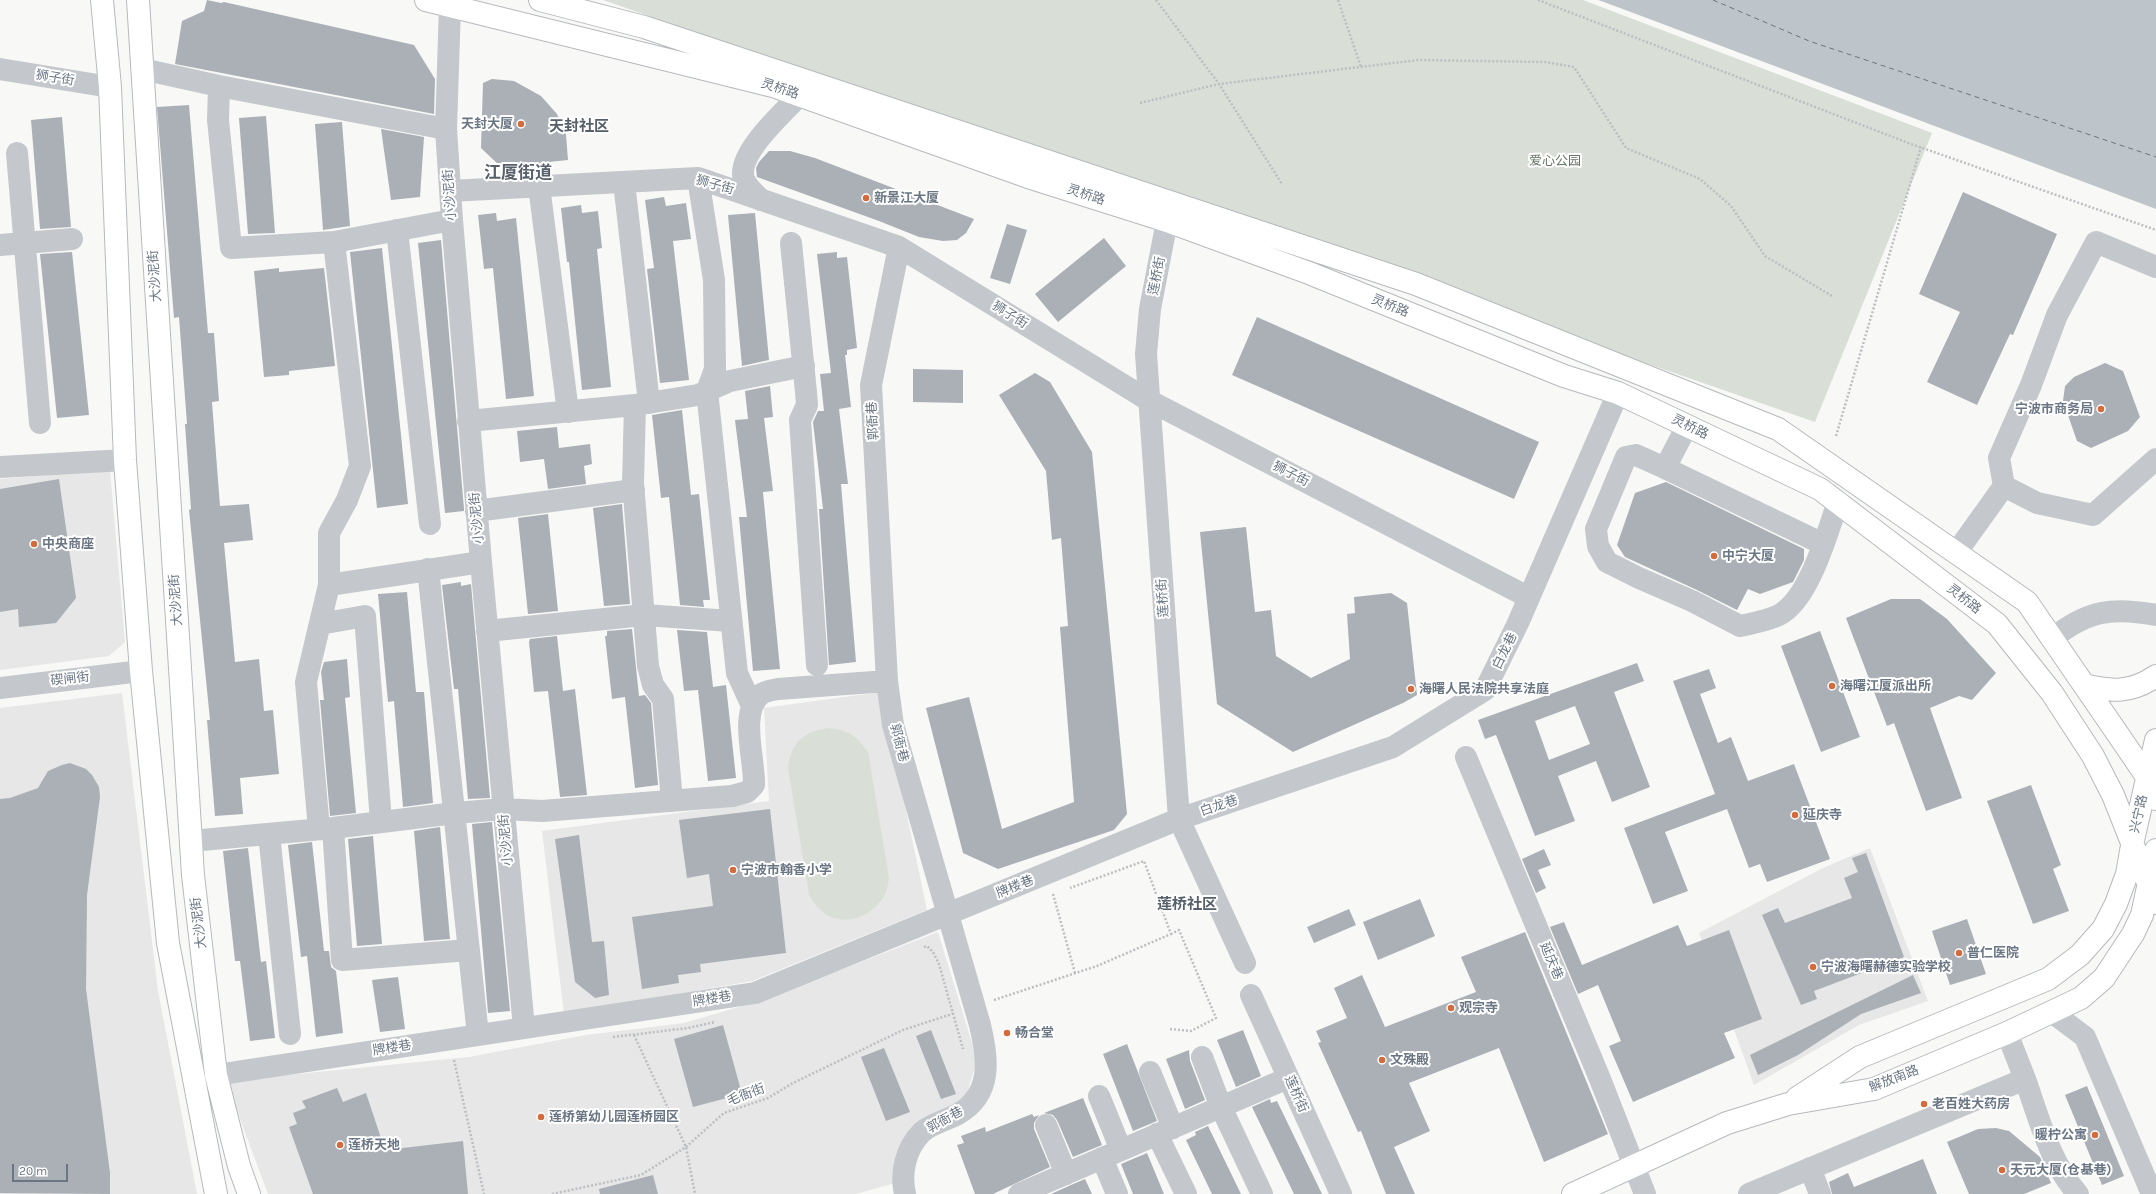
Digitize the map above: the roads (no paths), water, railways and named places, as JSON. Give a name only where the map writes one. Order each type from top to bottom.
[{"type":"main road","points":[[102,0],[110,87],[125,460],[141,671],[168,943],[216,1194]]},
{"type":"main road","name":"大沙泥街","points":[[138,0],[193,875],[216,1075],[239,1166],[249,1194]]},
{"type":"main road","name":"灵桥路","points":[[426,0],[773,86],[1028,177],[1167,221],[1309,273],[1564,376],[1618,393],[1820,490],[1838,502],[1997,624],[2052,693],[2093,756],[2114,796],[2133,840],[2156,903]]},
{"type":"main road","name":"灵桥路","points":[[540,0],[644,27],[1416,284],[1778,429],[2027,602],[2147,777],[2156,799]]},
{"type":"main road","points":[[2084,685],[2116,691],[2138,686],[2156,676]]},
{"type":"main road","name":"兴宁路","points":[[1788,1104],[1860,1057],[2048,979],[2080,955],[2103,929],[2116,904],[2127,874],[2133,840],[2156,740]]},
{"type":"main road","points":[[2148,882],[2156,850]]},
{"type":"main road","name":"解放南路","points":[[1573,1194],[1727,1123],[1788,1104],[1874,1089],[2007,1033],[2081,998],[2108,972],[2130,940],[2142,915],[2148,882]]},
{"type":"street","name":"小沙泥街","points":[[450,6],[446,128],[452,220],[468,421],[524,1028]]},
{"type":"street","points":[[142,69],[220,86],[446,128]]},
{"type":"street","name":"狮子街","points":[[0,70],[110,87]]},
{"type":"street","points":[[220,86],[218,120],[231,248],[334,242],[452,220]]},
{"type":"street","points":[[761,200],[748,186],[743,176],[745,163],[751,149],[800,96]]},
{"type":"street","points":[[17,153],[40,423]]},
{"type":"street","name":"狮子街","points":[[450,191],[698,178],[899,247],[1148,400],[1528,597]]},
{"type":"street","points":[[698,178],[714,280],[715,369],[707,391],[737,673],[752,706]]},
{"type":"street","points":[[624,182],[642,404],[634,490],[648,666],[653,685],[663,699],[672,801]]},
{"type":"street","points":[[539,186],[568,412]]},
{"type":"street","name":"莲桥街","points":[[1167,221],[1150,309],[1146,354],[1148,400],[1179,819],[1245,963]]},
{"type":"street","points":[[397,230],[430,524]]},
{"type":"street","points":[[0,245],[72,239]]},
{"type":"street","points":[[334,242],[360,466],[347,500],[329,533],[329,585],[306,682],[342,960],[469,950]]},
{"type":"street","points":[[1956,553],[2004,486],[1999,458],[2031,385],[2057,314],[2096,242],[2156,267]]},
{"type":"street","points":[[791,243],[807,405],[800,420],[817,665]]},
{"type":"street","name":"郭衙巷","points":[[899,247],[871,385],[886,681],[894,725],[986,1050],[986,1076],[980,1091],[970,1105],[959,1114],[923,1132],[905,1158],[903,1186],[905,1194]]},
{"type":"street","points":[[468,421],[642,404],[698,395],[730,381],[804,366]]},
{"type":"street","name":"白龙巷","points":[[1179,819],[1393,747],[1486,690],[1518,623],[1618,393]]},
{"type":"street","points":[[1665,468],[1686,426]]},
{"type":"street","points":[[1823,544],[1636,455],[1626,457],[1596,529],[1598,546],[1607,562],[1692,601],[1740,626],[1780,614],[1789,606],[1810,580],[1823,544],[1838,502]]},
{"type":"street","points":[[2004,486],[2037,503],[2093,515],[2156,459]]},
{"type":"street","points":[[0,467],[125,460]]},
{"type":"street","points":[[476,510],[634,490]]},
{"type":"street","points":[[329,585],[481,562]]},
{"type":"street","points":[[428,569],[478,1035]]},
{"type":"street","points":[[2053,638],[2070,624],[2091,615],[2109,611],[2127,610],[2156,615]]},
{"type":"street","points":[[487,631],[644,615],[731,621]]},
{"type":"street","points":[[320,624],[365,616],[381,821]]},
{"type":"street","name":"碶闸街","points":[[0,688],[141,671]]},
{"type":"street","points":[[191,841],[326,828],[455,813],[503,810],[542,811],[732,796],[747,792],[754,785],[749,728],[752,706],[761,694],[778,689],[886,681]]},
{"type":"street","name":"延庆巷","points":[[1466,757],[1600,1079],[1645,1194]]},
{"type":"street","name":"牌楼巷","points":[[216,1075],[755,993],[1179,819]]},
{"type":"street","points":[[269,834],[290,1034]]},
{"type":"street","name":"莲桥街","points":[[1251,995],[1341,1194]]},
{"type":"street","points":[[2052,1013],[2085,1037],[2152,1194]]},
{"type":"street","points":[[2007,1033],[2056,1160],[2064,1176],[2078,1194]]},
{"type":"street","points":[[1202,1057],[1221,1107],[1262,1194]]},
{"type":"street","points":[[1150,1072],[1165,1131],[1186,1194]]},
{"type":"street","points":[[1028,1192],[1111,1154],[1288,1078]]},
{"type":"street","points":[[1749,1194],[2025,1079]]},
{"type":"street","points":[[1099,1096],[1118,1194]]},
{"type":"street","points":[[1046,1125],[1066,1174]]},
{"type":"street","points":[[1810,1168],[1820,1194]]},
{"type":"place","name":"天封大厦","points":[[521,124]]},
{"type":"place","name":"新景江大厦","points":[[866,198]]},
{"type":"place","name":"宁波市商务局","points":[[2101,409]]},
{"type":"place","name":"中央商座","points":[[34,544]]},
{"type":"place","name":"中宁大厦","points":[[1714,556]]},
{"type":"place","name":"海曙江厦派出所","points":[[1832,686]]},
{"type":"place","name":"海曙人民法院共享法庭","points":[[1411,689]]},
{"type":"place","name":"延庆寺","points":[[1795,815]]},
{"type":"place","name":"宁波市翰香小学","points":[[733,870]]},
{"type":"place","name":"普仁医院","points":[[1959,953]]},
{"type":"place","name":"宁波海曙赫德实验学校","points":[[1813,967]]},
{"type":"place","name":"观宗寺","points":[[1451,1008]]},
{"type":"place","name":"畅合堂","points":[[1007,1033]]},
{"type":"place","name":"文殊殿","points":[[1382,1060]]},
{"type":"place","name":"老百姓大药房","points":[[1924,1104]]},
{"type":"place","name":"莲桥第幼儿园莲桥园区","points":[[541,1117]]},
{"type":"place","name":"暖柠公寓","points":[[2095,1135]]},
{"type":"place","name":"莲桥天地","points":[[340,1145]]},
{"type":"place","name":"天元大厦(仓基巷)","points":[[2002,1170]]},
{"type":"district","name":"天封社区","points":[[579,127]]},
{"type":"district","name":"江厦街道","points":[[518,173]]},
{"type":"district","name":"莲桥社区","points":[[1187,905]]},
{"type":"park label","name":"爱心公园","points":[[1555,161]]}]
